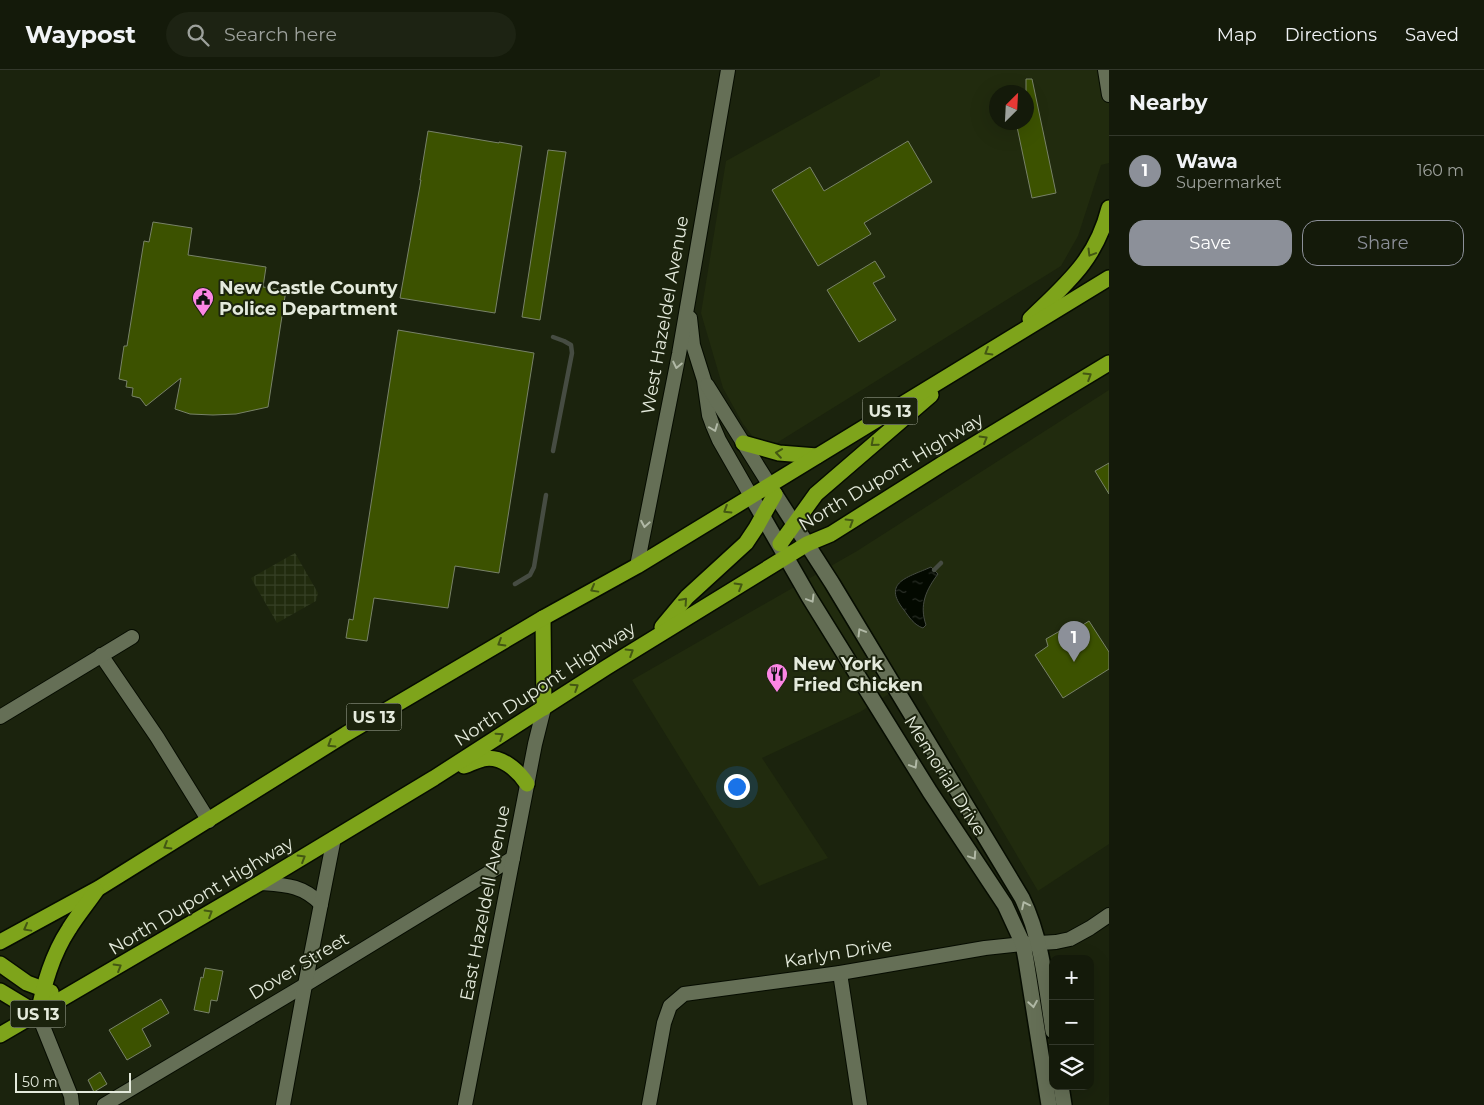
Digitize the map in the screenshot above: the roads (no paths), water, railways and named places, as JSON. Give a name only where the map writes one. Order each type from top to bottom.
[{"type":"highway","points":[[1011,337],[1069,282],[1081,267],[1098,240],[1109,208]]},
{"type":"highway","name":"US 13","points":[[0,942],[98,888],[209,821],[346,734],[543,618],[637,566],[751,496],[772,489],[816,456],[1109,278]]},
{"type":"highway","name":"North Dupont Highway","points":[[0,1035],[260,884],[434,778],[653,638],[783,551],[831,534],[1109,363]]},
{"type":"highway","points":[[783,551],[794,523],[816,494],[964,366]]},
{"type":"highway","points":[[743,443],[779,453],[816,456]]},
{"type":"highway","points":[[653,638],[687,597],[746,543],[763,515],[772,489]]},
{"type":"highway","points":[[543,618],[544,708]]},
{"type":"highway","points":[[434,778],[485,758],[504,761],[521,774],[527,784]]},
{"type":"highway","points":[[0,991],[38,1014],[43,990],[56,952],[69,928],[98,888]]},
{"type":"highway","points":[[0,964],[27,983],[43,990],[69,996]]},
{"type":"street","name":"West Hazeldel Avenue","points":[[637,566],[680,354],[728,70]]},
{"type":"street","points":[[1105,70],[1109,95]]},
{"type":"street","name":"Memorial Drive","points":[[688,300],[693,345],[704,380],[709,415],[719,440],[810,597],[930,792],[1006,906],[1023,944],[1049,1105]]},
{"type":"street","name":"Memorial Drive","points":[[704,380],[807,544],[1029,912],[1038,943],[1049,1008]]},
{"type":"street","points":[[0,717],[132,637]]},
{"type":"street","points":[[101,655],[157,737],[209,821]]},
{"type":"street","name":"East Hazeldell Avenue","points":[[465,1105],[527,784],[544,708]]},
{"type":"street","points":[[283,1105],[334,838]]},
{"type":"street","name":"Dover Street","points":[[104,1105],[513,858]]},
{"type":"street","points":[[260,884],[286,885],[300,888],[312,895],[321,904]]},
{"type":"street","name":"Karlyn Drive","points":[[649,1105],[664,1023],[670,1006],[684,994],[840,973],[986,948],[1056,942],[1070,939],[1109,915]]},
{"type":"street","points":[[840,973],[860,1105]]},
{"type":"street","points":[[38,1014],[71,1096],[72,1105]]},
{"type":"street","points":[[1062,1090],[1064,1105]]},
{"type":"water","points":[[931,567],[938,574],[925,598],[923,611],[926,625],[923,628],[910,618],[898,601],[895,593],[901,582]]},
{"type":"waterway","points":[[553,337],[571,345],[572,353],[553,451]]},
{"type":"waterway","points":[[515,584],[530,575],[534,567],[546,495]]},
{"type":"waterway","points":[[934,570],[941,563]]},
{"type":"place","name":"New Castle County Police Department","points":[[203,317]]},
{"type":"place","name":"Wawa","points":[[1074,662]]},
{"type":"place","name":"New York Fried Chicken","points":[[777,693]]}]
